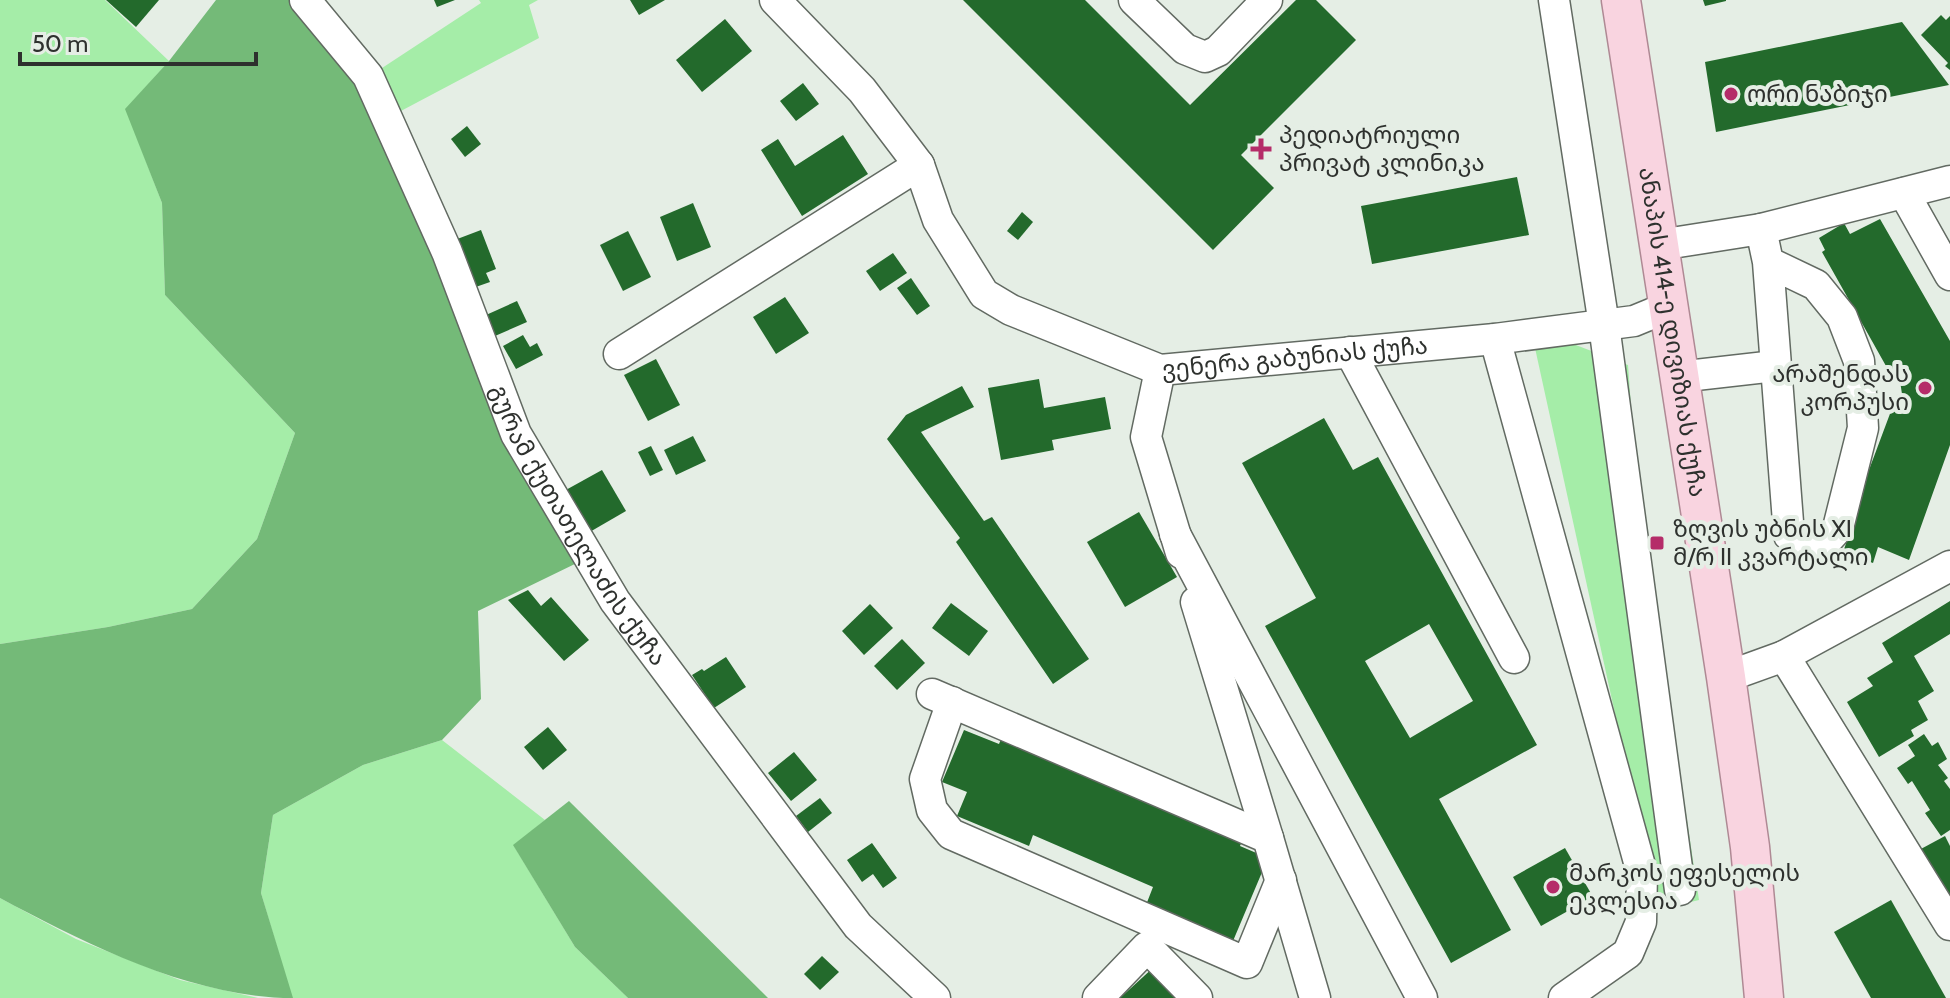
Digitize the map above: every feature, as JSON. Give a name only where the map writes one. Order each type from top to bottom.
[{"type":"main road","name":"ანაპის 414-ე დივიზიას ქუჩა","points":[[1621,0],[1726,677],[1750,847],[1764,998]]},
{"type":"street","name":"გურამ ქუთათელაძის ქუჩა","points":[[305,0],[368,76],[447,252],[516,434],[615,601],[858,926],[935,998]]},
{"type":"street","name":"ვენერა გაბუნიას ქუჩა","points":[[775,0],[862,90],[919,165],[938,220],[984,294],[1011,310],[1160,370],[1495,339],[1634,321],[1668,307]]},
{"type":"street","points":[[1134,0],[1185,49],[1205,57],[1218,51],[1267,0]]},
{"type":"street","points":[[1554,0],[1604,325],[1680,890]]},
{"type":"street","points":[[619,354],[919,165]]},
{"type":"street","points":[[1659,245],[1761,229],[1950,181]]},
{"type":"street","points":[[1904,193],[1950,275]]},
{"type":"street","points":[[1761,229],[1768,262],[1789,535],[1807,544],[1827,540],[1838,528],[1863,428],[1859,361],[1842,317],[1816,285],[1768,262]]},
{"type":"street","points":[[1495,339],[1642,873],[1641,922],[1628,953],[1598,988],[1564,998]]},
{"type":"street","points":[[1350,352],[1514,658]]},
{"type":"street","points":[[1678,377],[1775,366]]},
{"type":"street","points":[[1160,370],[1146,437],[1315,998]]},
{"type":"street","points":[[1175,534],[1422,998]]},
{"type":"street","points":[[1726,677],[1784,656],[1948,570]]},
{"type":"street","points":[[1784,656],[1950,925]]},
{"type":"street","points":[[1268,838],[942,698],[925,779],[932,810],[951,834],[1247,963],[1281,880]]},
{"type":"street","points":[[1098,998],[1147,947],[1197,998]]},
{"type":"green space","points":[[0,0],[105,0],[169,61],[126,109],[162,203],[165,295],[295,433],[257,539],[192,609],[108,627],[0,644]]},
{"type":"green space","points":[[216,0],[293,0],[372,101],[432,245],[492,415],[581,561],[478,611],[481,699],[442,740],[363,765],[273,815],[261,893],[293,998],[255,996],[179,978],[104,950],[0,898],[0,644],[108,627],[192,609],[257,539],[295,433],[165,295],[162,203],[125,109],[169,61]]},
{"type":"green space","points":[[479,0],[538,0],[529,5],[539,38],[399,112],[379,70],[481,3]]},
{"type":"green space","points":[[1568,342],[1628,365],[1637,488],[1699,900],[1658,910],[1535,348]]},
{"type":"green space","points":[[442,740],[545,820],[514,846],[575,947],[628,998],[292,998],[261,893],[273,815],[363,765]]},
{"type":"green space","points":[[569,801],[768,998],[628,998],[575,947],[513,845]]},
{"type":"green space","points":[[0,898],[76,939],[180,980],[258,998],[0,998]]},
{"type":"building","points":[[106,0],[159,0],[136,27]]},
{"type":"building","points":[[434,0],[455,0],[437,7]]},
{"type":"building","points":[[630,0],[665,0],[639,15]]},
{"type":"building","points":[[963,0],[1085,0],[1190,105],[1296,0],[1316,0],[1356,40],[1241,155],[1274,188],[1213,250]]},
{"type":"building","points":[[1703,0],[1726,0],[1726,1],[1705,6]]},
{"type":"building","points":[[1941,15],[1946,20],[1950,16],[1950,70],[1945,66],[1948,63],[1921,35]]},
{"type":"building","points":[[725,19],[752,51],[702,92],[676,60]]},
{"type":"building","points":[[1902,22],[1949,85],[1716,132],[1705,62]]},
{"type":"building","points":[[803,83],[819,104],[796,121],[780,101]]},
{"type":"building","points":[[467,126],[481,144],[465,157],[451,139]]},
{"type":"building","points":[[843,135],[868,174],[802,216],[761,150],[778,139],[795,166]]},
{"type":"building","points":[[1517,177],[1529,235],[1372,264],[1361,206]]},
{"type":"building","points":[[693,203],[711,247],[677,261],[660,217]]},
{"type":"building","points":[[1022,212],[1033,222],[1018,240],[1007,231]]},
{"type":"building","name":"არაშენდას კორპუსი","points":[[1880,219],[1950,341],[1950,445],[1909,560],[1878,547],[1873,563],[1843,552],[1849,535],[1845,534],[1897,395],[1902,394],[1900,381],[1895,382],[1822,252],[1825,250],[1819,238],[1844,223],[1850,234]]},
{"type":"building","points":[[481,230],[496,269],[486,273],[490,282],[470,289],[452,241]]},
{"type":"building","points":[[628,231],[651,277],[623,291],[600,245]]},
{"type":"building","points":[[893,253],[907,273],[880,291],[866,271]]},
{"type":"building","points":[[911,278],[930,306],[917,315],[897,288]]},
{"type":"building","points":[[785,297],[809,333],[776,354],[753,317]]},
{"type":"building","points":[[517,301],[527,322],[495,336],[486,315]]},
{"type":"building","points":[[523,335],[530,347],[537,343],[543,355],[516,369],[503,346]]},
{"type":"building","points":[[656,359],[680,405],[648,421],[624,375]]},
{"type":"building","points":[[1039,379],[1044,408],[1105,397],[1111,429],[1052,440],[1054,450],[1001,460],[988,388]]},
{"type":"building","points":[[962,386],[974,407],[921,432],[984,521],[992,517],[1089,659],[1053,684],[956,542],[960,538],[887,439],[906,415]]},
{"type":"building","points":[[1324,418],[1353,470],[1378,457],[1537,745],[1439,799],[1511,930],[1451,963],[1265,626],[1316,598],[1242,463]],"holes":[[[1429,624],[1473,701],[1410,738],[1365,661]]]},
{"type":"building","points":[[693,436],[706,461],[676,475],[664,450]]},
{"type":"building","points":[[651,446],[663,470],[650,476],[638,452]]},
{"type":"building","points":[[602,470],[626,511],[588,533],[564,491]]},
{"type":"building","points":[[1139,512],[1177,577],[1125,607],[1087,542]]},
{"type":"building","points":[[528,590],[541,606],[551,597],[589,640],[564,661],[508,600]]},
{"type":"building","points":[[1950,601],[1950,634],[1914,656],[1934,691],[1918,701],[1928,720],[1911,730],[1914,736],[1879,757],[1847,702],[1873,686],[1867,678],[1893,662],[1882,643]]},
{"type":"building","points":[[951,603],[988,631],[969,656],[932,628]]},
{"type":"building","points":[[870,604],[893,628],[864,655],[842,631]]},
{"type":"building","points":[[902,639],[925,663],[897,690],[874,666]]},
{"type":"building","points":[[726,657],[746,687],[714,708],[692,675]]},
{"type":"building","points":[[548,727],[567,750],[543,770],[524,747]]},
{"type":"building","points":[[964,730],[999,744],[1004,732],[1245,834],[1240,846],[1268,858],[1233,941],[1146,905],[1153,887],[1033,835],[1029,846],[957,816],[967,792],[942,782]]},
{"type":"building","points":[[1924,734],[1932,746],[1938,742],[1947,759],[1938,765],[1948,778],[1944,781],[1950,789],[1950,830],[1941,836],[1925,813],[1930,810],[1912,781],[1908,784],[1897,768],[1915,756],[1908,745]]},
{"type":"building","points":[[794,752],[817,780],[791,801],[768,773]]},
{"type":"building","points":[[820,798],[832,813],[808,832],[796,816]]},
{"type":"building","points":[[1945,836],[1950,846],[1950,900],[1919,850]]},
{"type":"building","points":[[872,843],[897,878],[883,888],[873,874],[862,882],[847,860]]},
{"type":"building","name":"მარკოს ეფესელის ეკლესია","points":[[1565,848],[1593,897],[1541,926],[1513,877]]},
{"type":"building","points":[[1891,900],[1946,998],[1871,998],[1834,932]]},
{"type":"building","points":[[822,956],[839,972],[820,990],[804,974]]},
{"type":"building","points":[[1155,966],[1184,998],[1120,998]]},
{"type":"place","name":"ორი ნაბიჯი","points":[[1731,94]]},
{"type":"place","name":"პედიატრიული პრივატ კლინიკა","points":[[1261,149]]},
{"type":"place","name":"არაშენდას კორპუსი","points":[[1925,388]]},
{"type":"place","name":"ზღვის უბნის XI მ/რ II კვარტალი","points":[[1657,543]]},
{"type":"place","name":"მარკოს ეფესელის ეკლესია","points":[[1553,887]]}]
